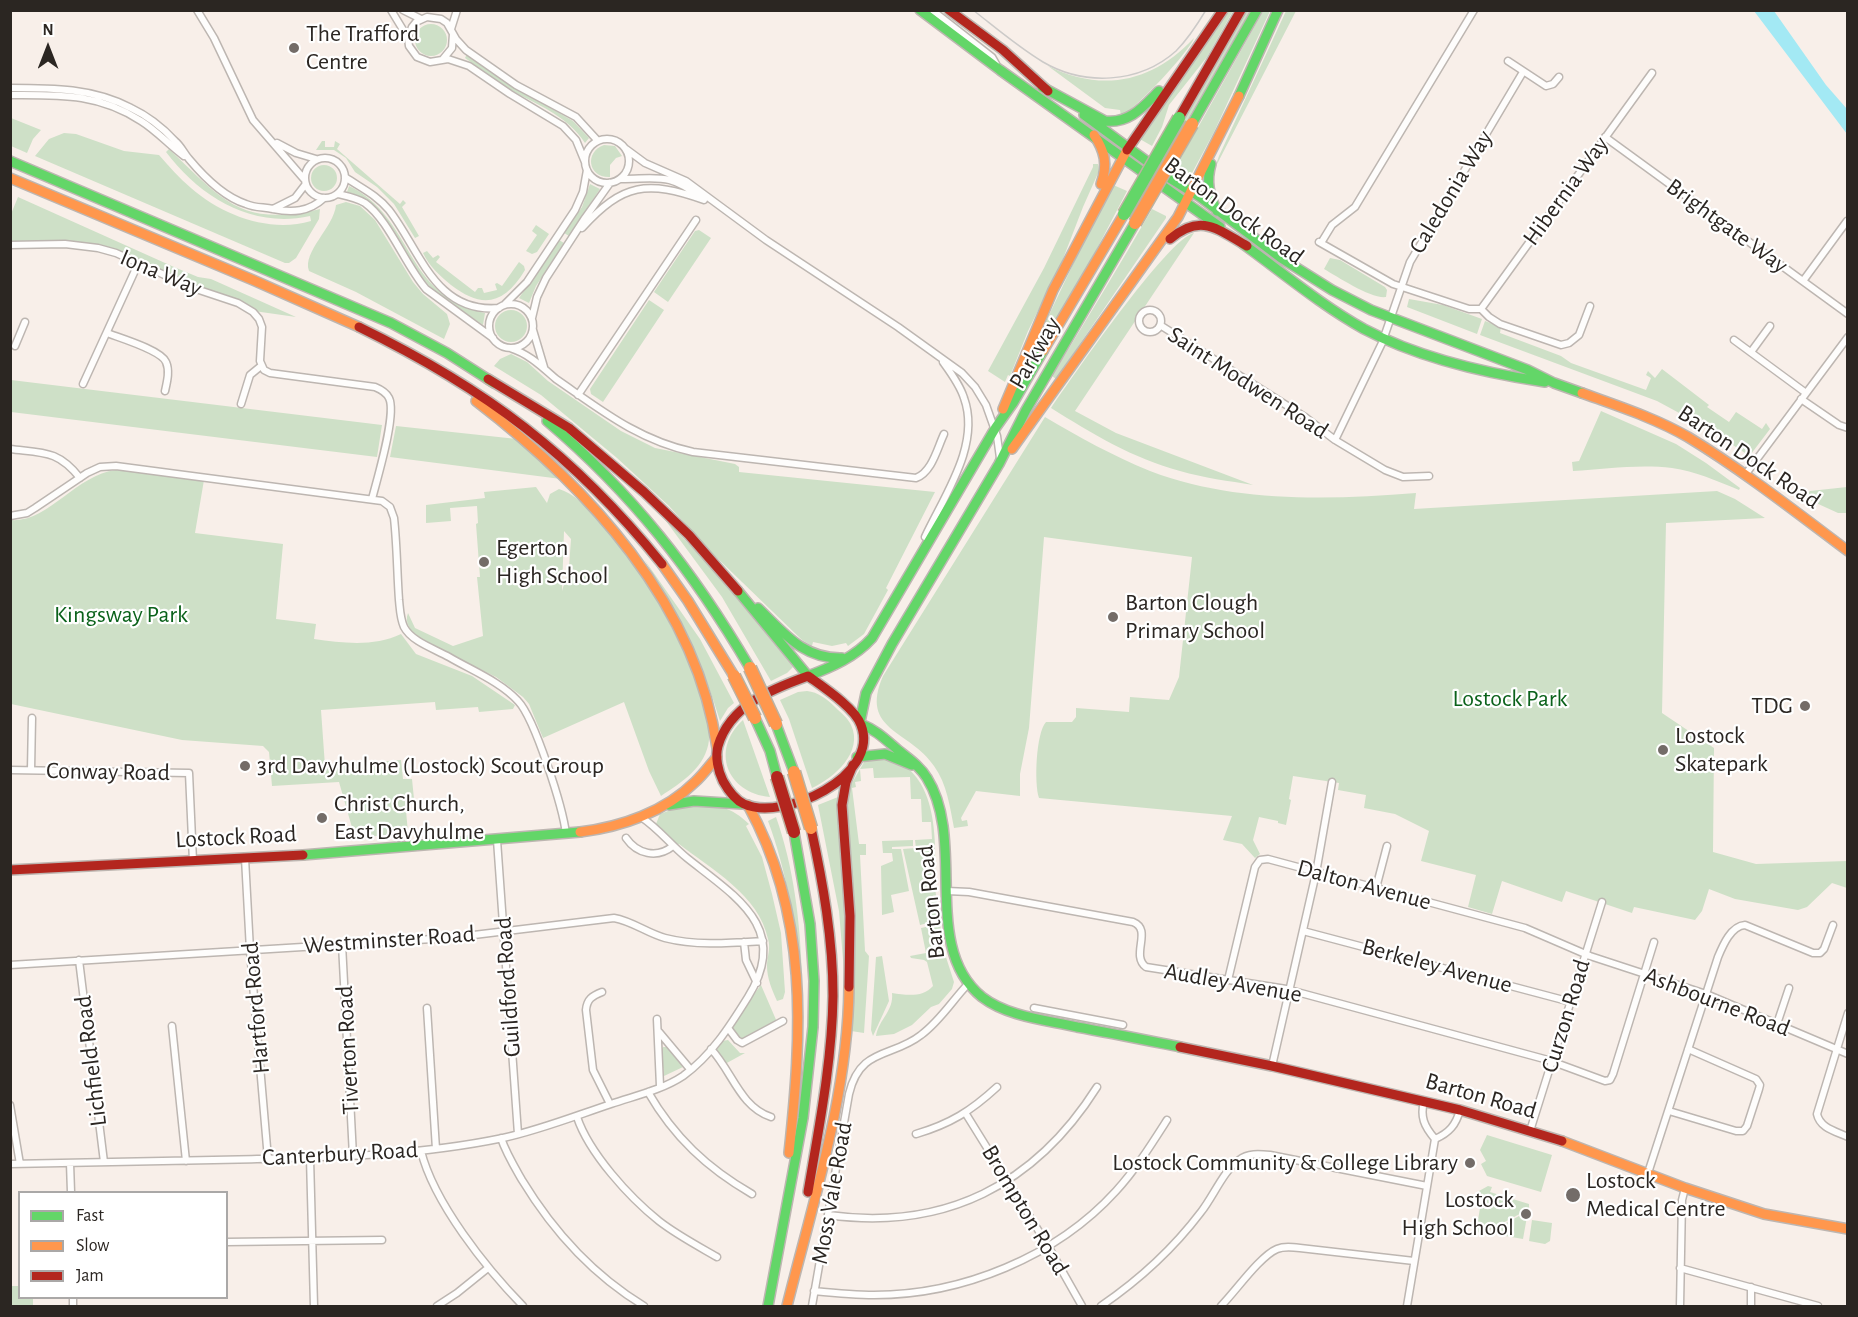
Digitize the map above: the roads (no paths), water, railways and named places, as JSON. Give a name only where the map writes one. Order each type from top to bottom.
[{"type":"main road","name":"Barton Dock Road","points":[[920,10],[1000,70],[1094,135],[1191,190],[1312,278],[1354,302],[1661,424],[1695,442],[1745,475],[1848,551]]},
{"type":"main road","name":"Barton Dock Road","points":[[950,10],[1003,50],[1042,87],[1186,202],[1348,319],[1384,338],[1454,362],[1526,379],[1554,383]]},
{"type":"main road","points":[[717,753],[727,724],[742,707],[851,655],[872,638],[910,571],[950,509],[1020,382],[1053,290],[1125,151],[1223,10]]},
{"type":"main road","name":"Parkway","points":[[1020,382],[1124,214],[1241,10]]},
{"type":"main road","name":"Parkway","points":[[1031,413],[1038,390],[1257,10]]},
{"type":"main road","points":[[787,1306],[828,1143],[843,1061],[847,1029],[850,916],[842,804],[846,782],[863,738],[860,723],[864,700],[913,606],[1031,413],[1048,399],[1174,224],[1236,102],[1278,10]]},
{"type":"main road","points":[[1042,87],[1105,121],[1119,122],[1132,116],[1179,72]]},
{"type":"main road","points":[[1217,211],[1209,192],[1209,171],[1236,102]]},
{"type":"main road","points":[[1069,260],[1106,170],[1104,154],[1094,135]]},
{"type":"main road","points":[[10,161],[391,323],[447,353],[522,402],[570,440],[633,501],[694,577],[750,668],[776,724],[811,828],[827,918],[832,1017],[825,1091],[787,1306]]},
{"type":"main road","points":[[10,178],[324,310],[430,364],[505,411],[549,445],[611,504],[640,536],[691,604],[734,676],[770,751],[794,832],[807,897],[812,940],[813,1016],[807,1089],[768,1306]]},
{"type":"main road","points":[[1138,273],[1175,234],[1193,224],[1207,225],[1247,246]]},
{"type":"main road","points":[[430,364],[530,443],[571,481],[615,530],[638,560],[669,611],[694,662],[709,703],[723,781],[760,824],[771,852],[794,950],[799,1052],[778,1258]]},
{"type":"main road","points":[[488,379],[546,412],[591,446],[689,535],[731,582],[798,646],[824,658],[833,659],[851,655]]},
{"type":"main road","points":[[731,582],[768,631],[797,664],[860,723]]},
{"type":"main road","name":"Barton Road","points":[[860,723],[881,735],[920,769],[933,788],[943,823],[949,920],[954,951],[961,974],[968,984],[998,1007],[1019,1014],[1046,1015],[1096,1025],[1460,1110],[1530,1131],[1685,1188],[1773,1217],[1822,1223],[1848,1229]]},
{"type":"main road","name":"Lostock Road","points":[[10,870],[244,858],[497,840],[604,829],[641,817],[664,806],[695,783],[717,753]]},
{"type":"main road","points":[[746,805],[770,807],[809,797],[836,784],[855,761],[885,754],[920,769]]},
{"type":"main road","name":"Lostock Road","points":[[664,806],[694,801],[746,805]]},
{"type":"street","points":[[197,10],[218,47],[246,108],[256,123],[274,142],[313,195],[324,198]]},
{"type":"street","points":[[391,10],[408,38],[412,52],[417,57],[430,62],[442,59],[454,60],[469,66],[563,126],[576,140],[585,162],[587,170],[583,192],[575,210],[527,282],[494,312],[489,325],[493,338]]},
{"type":"street","points":[[403,10],[424,18],[441,19],[466,50],[516,85],[576,117],[598,141]]},
{"type":"street","points":[[408,38],[412,27],[434,10]]},
{"type":"street","points":[[442,59],[452,48],[452,32],[457,10]]},
{"type":"street","points":[[932,10],[992,57],[1000,70]]},
{"type":"street","points":[[1474,10],[1355,207],[1332,225],[1320,243],[1400,287],[1469,309],[1480,309],[1500,324],[1561,345],[1569,343],[1579,335],[1590,306]]},
{"type":"street","points":[[1508,62],[1546,86],[1553,84],[1559,77]]},
{"type":"street","name":"Caledonia Way","points":[[1390,317],[1413,256],[1523,72]]},
{"type":"street","name":"Hibernia Way","points":[[1480,309],[1652,73]]},
{"type":"street","points":[[10,88],[70,89],[120,102],[165,131],[178,143],[190,160]]},
{"type":"street","points":[[10,95],[69,95],[117,108],[146,124],[190,160],[207,178],[232,198],[245,204],[283,212],[297,211],[316,206],[324,198],[338,194],[367,204],[380,218],[417,279],[426,289],[498,343],[523,352],[578,395],[640,435],[675,448],[715,455],[916,478],[924,475],[928,469],[944,434]]},
{"type":"street","name":"Brightgate Way","points":[[1605,137],[1848,314]]},
{"type":"street","points":[[585,162],[587,152],[598,141],[616,141],[645,163],[686,181],[717,206],[898,327],[962,373],[975,387],[996,428],[999,464]]},
{"type":"street","points":[[274,142],[296,153],[316,159],[335,160],[344,170],[345,177],[338,194]]},
{"type":"street","points":[[620,178],[629,165],[626,149]]},
{"type":"street","points":[[272,209],[295,198],[305,182],[307,167],[316,159]]},
{"type":"street","points":[[587,170],[597,180],[610,183]]},
{"type":"street","points":[[345,177],[368,190],[382,202],[398,223],[423,266],[438,284],[469,305],[481,308],[511,304],[524,308],[532,318]]},
{"type":"street","points":[[544,367],[532,318],[541,287],[610,183],[620,178],[665,178],[683,185],[704,200]]},
{"type":"street","points":[[574,237],[613,199],[636,189],[675,190],[717,206]]},
{"type":"street","points":[[578,395],[696,220]]},
{"type":"street","points":[[1803,281],[1847,221]]},
{"type":"street","name":"Iona Way","points":[[10,245],[82,245],[116,253],[193,288],[238,303],[253,312],[262,327],[261,366]]},
{"type":"street","points":[[83,384],[138,264]]},
{"type":"street","name":"Saint Modwen Road","points":[[1335,440],[1384,338],[1390,317]]},
{"type":"street","points":[[15,346],[25,322]]},
{"type":"street","name":"Saint Modwen Road","points":[[1160,325],[1305,417],[1335,440],[1395,475],[1429,476]]},
{"type":"street","points":[[1751,352],[1770,326]]},
{"type":"street","points":[[510,348],[527,341],[533,329]]},
{"type":"street","points":[[107,333],[155,352],[165,359],[168,369],[165,391]]},
{"type":"street","points":[[10,335],[19,336]]},
{"type":"street","points":[[1745,475],[1848,336]]},
{"type":"street","points":[[1734,340],[1806,393]]},
{"type":"street","points":[[910,571],[957,470],[967,436],[968,413],[964,395],[942,360]]},
{"type":"street","points":[[241,404],[250,375],[261,366],[270,373],[375,387],[386,393],[390,399],[391,408],[389,425],[372,499]]},
{"type":"street","points":[[1801,399],[1839,425],[1848,428]]},
{"type":"street","points":[[10,449],[58,457],[80,478]]},
{"type":"street","points":[[10,516],[27,513],[100,467],[124,466],[372,499],[387,504],[394,518],[400,606],[404,628],[416,639],[495,684],[518,700],[527,715],[546,764],[560,803],[567,834]]},
{"type":"street","points":[[31,770],[32,718]]},
{"type":"street","name":"Conway Road","points":[[10,770],[189,773],[193,861]]},
{"type":"street","points":[[1272,1066],[1316,873],[1332,782]]},
{"type":"street","points":[[641,817],[739,899],[751,912],[763,941]]},
{"type":"street","points":[[626,838],[631,845],[654,855],[661,854],[673,846]]},
{"type":"street","name":"Guildford Road","points":[[497,840],[519,1134]]},
{"type":"street","points":[[1376,888],[1387,846]]},
{"type":"street","name":"Hartford Road","points":[[244,858],[268,1159]]},
{"type":"street","name":"Dalton Avenue","points":[[1228,980],[1257,862],[1268,859],[1521,927],[1586,954]]},
{"type":"street","name":"Audley Avenue","points":[[947,891],[964,891],[1133,922],[1141,927],[1140,957],[1146,966],[1289,991],[1552,1062],[1607,1081],[1611,1079],[1644,974]]},
{"type":"street","name":"Curzon Road","points":[[1530,1131],[1602,902]]},
{"type":"street","name":"Westminster Road","points":[[10,965],[449,938],[614,918],[625,920],[648,932],[679,941],[763,941]]},
{"type":"street","points":[[1648,1173],[1706,994],[1721,951],[1731,935],[1740,925],[1748,926],[1820,954],[1833,925]]},
{"type":"street","name":"Berkeley Avenue","points":[[1303,931],[1570,1002]]},
{"type":"street","name":"Canterbury Road","points":[[10,1164],[310,1158],[422,1151],[501,1138],[578,1117],[648,1092],[681,1077],[690,1069],[711,1049],[728,1028],[757,983],[764,960],[763,941]]},
{"type":"street","points":[[744,942],[746,960],[757,983]]},
{"type":"street","points":[[1644,974],[1654,942]]},
{"type":"street","name":"Tiverton Road","points":[[342,944],[353,1156]]},
{"type":"street","name":"Ashbourne Road","points":[[1586,954],[1706,994],[1848,1054]]},
{"type":"street","name":"Lichfield Road","points":[[79,960],[104,1162]]},
{"type":"street","name":"Moss Vale Road","points":[[812,1306],[849,1094],[854,1079],[862,1067],[873,1058],[912,1041],[926,1032],[968,984]]},
{"type":"street","points":[[1778,1024],[1789,988]]},
{"type":"street","points":[[602,992],[592,996],[586,1004],[586,1010],[593,1070],[610,1104]]},
{"type":"street","points":[[428,1008],[436,1149]]},
{"type":"street","points":[[1034,1008],[1046,1015]]},
{"type":"street","points":[[1848,1013],[1817,1117],[1823,1126],[1848,1137]]},
{"type":"street","points":[[657,1019],[660,1086]]},
{"type":"street","points":[[728,1028],[742,1043],[783,1021]]},
{"type":"street","points":[[1096,1025],[1123,1025]]},
{"type":"street","points":[[172,1026],[186,1161]]},
{"type":"street","points":[[658,1032],[690,1069]]},
{"type":"street","points":[[711,1049],[747,1102],[762,1114],[771,1117]]},
{"type":"street","points":[[1669,1111],[1740,1132],[1745,1130],[1748,1124],[1760,1089],[1756,1079],[1688,1049]]},
{"type":"street","points":[[828,1215],[874,1219],[925,1214],[972,1199],[1008,1181],[1034,1162],[1058,1140],[1097,1087]]},
{"type":"street","points":[[916,1134],[966,1114],[997,1088]]},
{"type":"street","points":[[648,1092],[667,1123],[692,1152],[720,1174],[752,1194]]},
{"type":"street","points":[[1407,1306],[1435,1139],[1423,1121],[1421,1113],[1424,1101]]},
{"type":"street","points":[[10,1105],[20,1164]]},
{"type":"street","points":[[1435,1139],[1451,1130],[1460,1110]]},
{"type":"street","name":"Brompton Road","points":[[966,1114],[1048,1246],[1082,1306]]},
{"type":"street","points":[[578,1117],[585,1134],[605,1164],[644,1207],[676,1233],[717,1257]]},
{"type":"street","points":[[814,1291],[874,1295],[936,1290],[995,1272],[1048,1246],[1083,1221],[1115,1192],[1143,1157],[1167,1120]]},
{"type":"street","points":[[501,1138],[510,1159],[531,1195],[556,1229],[581,1257],[606,1279],[644,1306]]},
{"type":"street","points":[[422,1151],[435,1186],[451,1215],[488,1268],[523,1306]]},
{"type":"street","points":[[1101,1306],[1132,1284],[1161,1258],[1202,1210],[1232,1166],[1248,1155],[1270,1155],[1427,1186]]},
{"type":"street","points":[[310,1158],[314,1306]]},
{"type":"street","points":[[70,1163],[71,1191]]},
{"type":"street","points":[[1680,1306],[1682,1200],[1685,1188]]},
{"type":"street","points":[[228,1242],[382,1240]]},
{"type":"street","points":[[1221,1306],[1262,1260],[1275,1250],[1282,1248],[1414,1261]]},
{"type":"street","points":[[437,1306],[488,1268]]},
{"type":"street","points":[[1680,1268],[1818,1306]]},
{"type":"street","points":[[1750,1287],[1751,1306]]},
{"type":"water","points":[[1754,11],[1774,11],[1826,85],[1847,109],[1847,134]]},
{"type":"tram line","points":[[973,10],[1043,62],[1059,70],[1093,78],[1128,75],[1161,62],[1184,42],[1206,10]]},
{"type":"place","name":"The Trafford Centre","points":[[294,48]]},
{"type":"place","name":"Egerton High School","points":[[484,562]]},
{"type":"place","name":"Barton Clough Primary School","points":[[1113,617]]},
{"type":"place","name":"TDG","points":[[1805,706]]},
{"type":"place","name":"Lostock Skatepark","points":[[1663,750]]},
{"type":"place","name":"3rd Davyhulme (Lostock) Scout Group","points":[[245,766]]},
{"type":"place","name":"Christ Church, East Davyhulme","points":[[322,818]]},
{"type":"place","name":"Lostock Community & College Library","points":[[1470,1163]]},
{"type":"place","name":"Lostock Medical Centre","points":[[1573,1195]]},
{"type":"place","name":"Lostock High School","points":[[1526,1214]]},
{"type":"park label","name":"Kingsway Park","points":[[121,615]]},
{"type":"park label","name":"Lostock Park","points":[[1510,699]]}]
